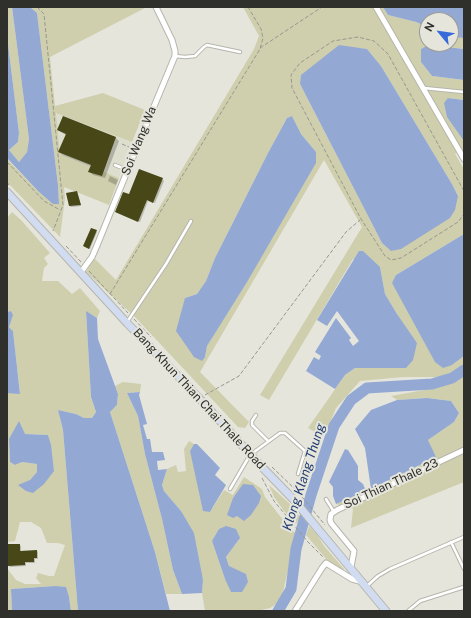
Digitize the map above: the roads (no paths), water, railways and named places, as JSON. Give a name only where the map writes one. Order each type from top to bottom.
[{"type":"main road","name":"Bang Khun Thian Chai Thale Road","points":[[7,192],[127,323],[294,500],[386,611]]},
{"type":"street","points":[[156,7],[172,40],[175,56]]},
{"type":"street","points":[[376,7],[424,87],[464,159]]},
{"type":"street","name":"Soi Wang Wa","points":[[81,272],[92,257],[175,56]]},
{"type":"street","name":"Soi Thian Thale 23","points":[[351,567],[354,551],[331,523],[331,514],[464,450]]},
{"type":"street","points":[[295,611],[326,563],[352,579],[365,584]]},
{"type":"lane","points":[[175,56],[195,56],[207,45],[240,52]]},
{"type":"lane","points":[[424,87],[464,92]]},
{"type":"lane","points":[[115,165],[127,170]]},
{"type":"lane","points":[[127,323],[166,264],[191,221]]},
{"type":"lane","points":[[256,415],[252,421],[252,425],[268,441]]},
{"type":"lane","points":[[230,489],[250,455],[280,432],[283,432],[305,451],[298,474]]},
{"type":"lane","points":[[326,499],[334,512]]},
{"type":"lane","points":[[365,584],[390,569],[464,536]]},
{"type":"lane","points":[[451,542],[464,569]]},
{"type":"lane","points":[[408,611],[420,601],[464,587]]},
{"type":"water","points":[[12,7],[30,7],[37,13],[59,204],[53,204],[38,191],[7,158],[7,36],[19,133],[18,142],[9,150],[19,162],[27,152],[29,139]]},
{"type":"water","points":[[383,7],[464,7],[464,38],[459,38],[459,12],[419,12],[419,23],[388,15]]},
{"type":"water","points":[[339,45],[367,49],[381,66],[458,196],[455,210],[450,218],[401,249],[391,251],[382,243],[300,84],[301,75]]},
{"type":"water","points":[[459,48],[464,49],[464,80],[432,76],[421,62],[421,52],[459,52]]},
{"type":"water","points":[[448,98],[464,100],[464,141],[447,117],[444,103]]},
{"type":"water","points":[[292,116],[301,134],[316,152],[316,163],[247,282],[207,346],[205,357],[202,361],[194,357],[176,331],[185,298],[197,294],[206,281],[215,258],[268,153],[287,118]]},
{"type":"water","points":[[464,234],[464,356],[452,365],[443,368],[435,362],[392,283],[396,275]]},
{"type":"water","points":[[359,251],[363,251],[380,267],[385,294],[417,343],[413,360],[406,368],[355,368],[345,375],[335,389],[306,371],[314,357],[319,360],[321,356],[315,352],[336,318],[351,338],[349,340],[353,346],[359,341],[337,311],[327,326],[317,320]]},
{"type":"water","points":[[11,311],[13,315],[9,327],[13,331],[20,394],[7,393],[7,312]]},
{"type":"water","points":[[86,311],[97,318],[98,339],[118,394],[117,405],[110,412],[155,552],[170,611],[78,611],[63,430],[58,410],[76,414],[84,418],[92,418],[96,412],[91,397]]},
{"type":"water","points":[[140,392],[139,395],[147,424],[143,425],[147,439],[150,439],[152,452],[163,452],[165,460],[157,461],[158,470],[167,469],[162,485],[164,491],[181,511],[194,533],[203,580],[202,593],[182,594],[173,570],[162,519],[145,454],[138,416],[127,393]]},
{"type":"water","points":[[427,398],[451,401],[459,413],[454,422],[428,440],[436,457],[371,489],[365,448],[355,429],[371,410],[397,400]]},
{"type":"water","points":[[19,421],[25,434],[48,435],[51,445],[54,471],[44,484],[33,493],[26,491],[18,485],[30,480],[37,472],[37,464],[22,462],[15,465],[10,462],[9,439]]},
{"type":"water","points":[[194,444],[197,444],[220,468],[215,475],[226,485],[210,512],[203,511],[190,451]]},
{"type":"water","points":[[345,449],[348,450],[358,466],[358,480],[363,484],[366,491],[336,504],[333,496],[333,487],[329,482]]},
{"type":"water","points":[[243,484],[253,485],[261,496],[259,503],[251,515],[244,521],[237,516],[233,518],[227,515],[233,498]]},
{"type":"water","points":[[226,526],[236,529],[240,538],[226,557],[229,566],[246,574],[248,582],[242,592],[231,592],[212,541],[219,529]]},
{"type":"water","points":[[55,586],[66,587],[71,611],[12,611],[11,589]]},
{"type":"waterway","name":"Klong Klang Thung","points":[[278,611],[291,589],[296,549],[311,495],[334,426],[351,400],[367,388],[432,384],[452,378],[464,370]]}]
